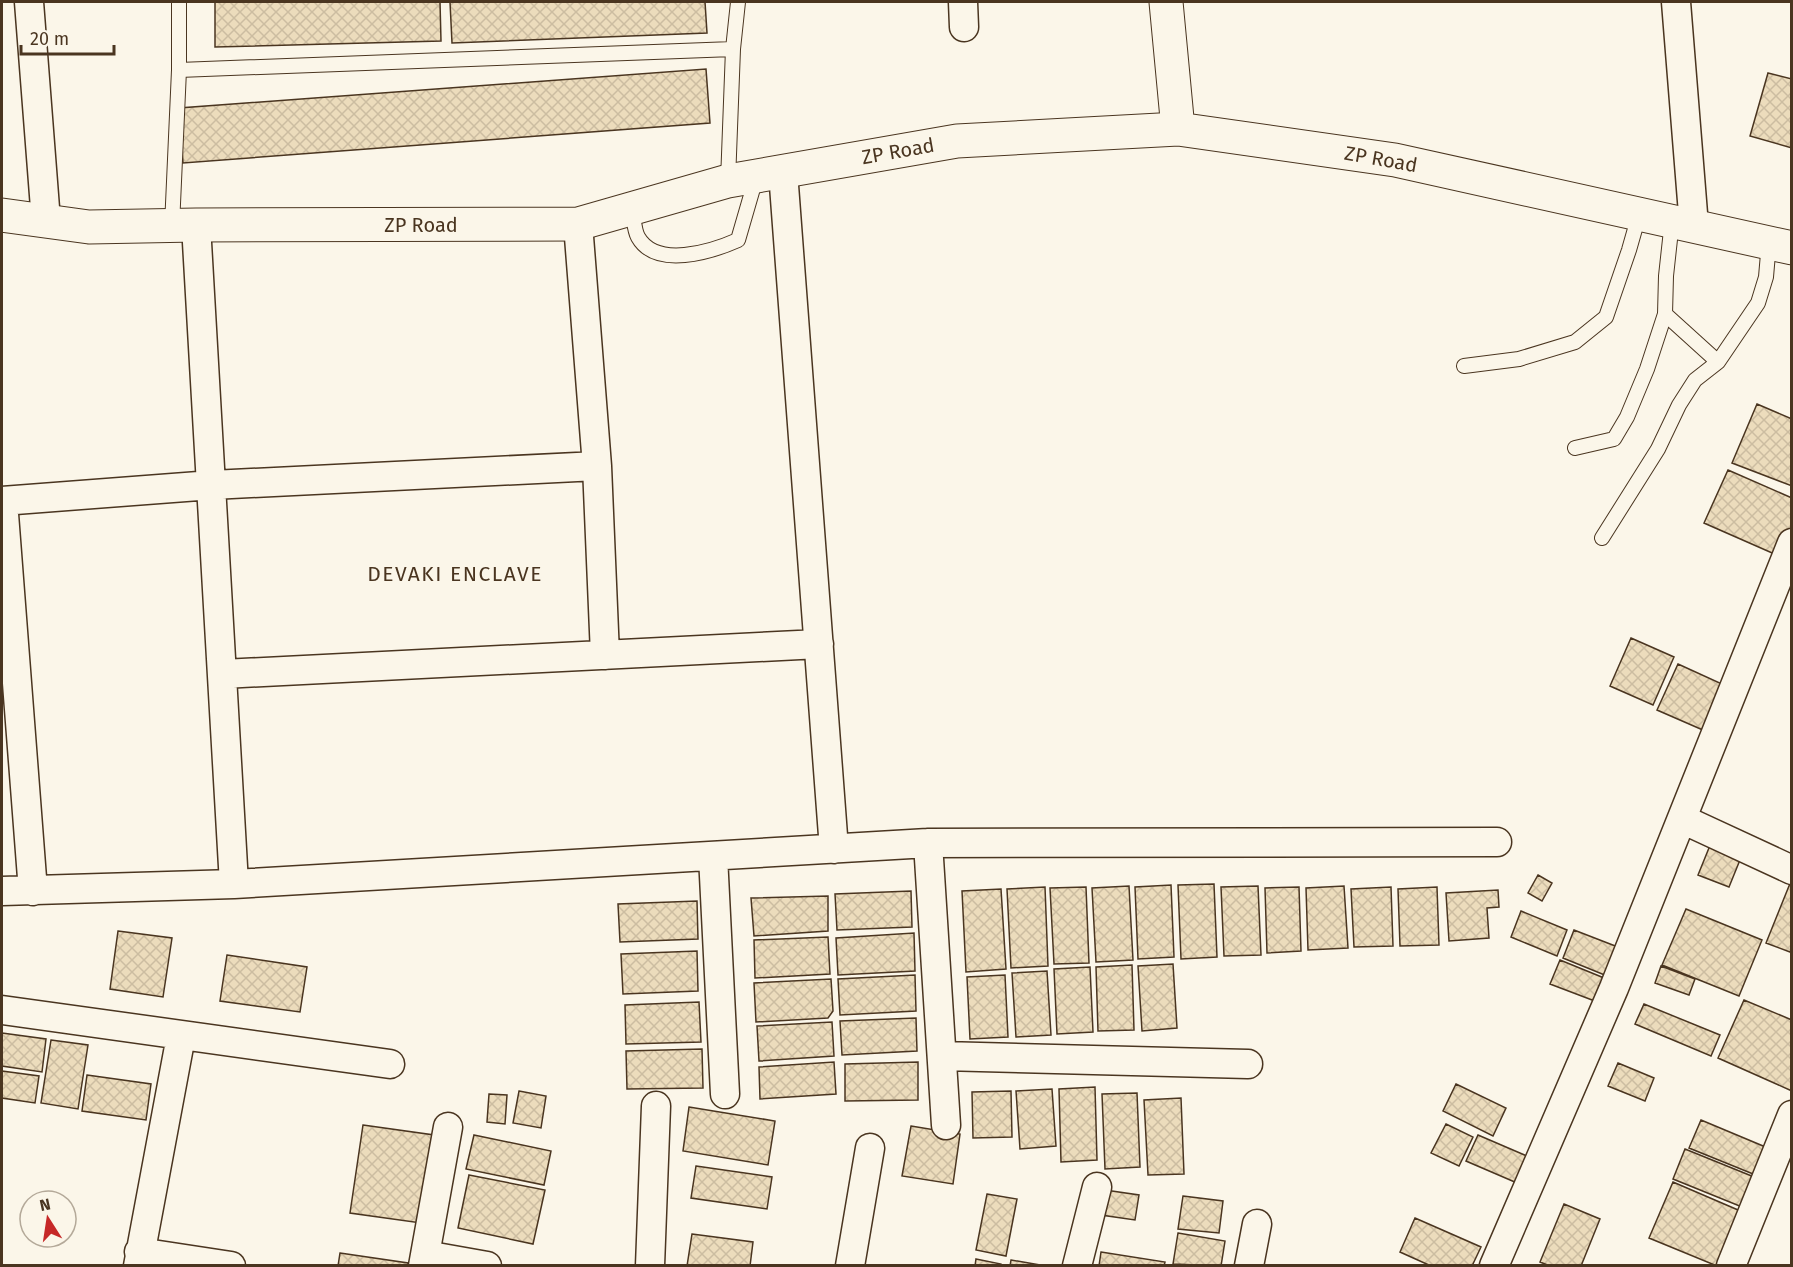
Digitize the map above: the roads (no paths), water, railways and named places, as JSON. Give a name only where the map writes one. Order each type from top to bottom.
[{"type":"street","points":[[29,2],[46,221]]},
{"type":"street","points":[[1166,2],[1178,129]]},
{"type":"street","points":[[1676,2],[1683,223]]},
{"type":"street","name":"ZP Road","points":[[2,214],[89,227],[578,224],[756,176],[957,141],[1178,129],[1395,160],[1780,245]]},
{"type":"street","points":[[756,176],[819,644],[834,849]]},
{"type":"street","points":[[578,224],[597,466],[605,655]]},
{"type":"street","points":[[184,225],[212,485],[234,884]]},
{"type":"street","points":[[33,891],[2,501],[212,485],[597,466]]},
{"type":"street","points":[[1494,1266],[1614,988],[1791,543]]},
{"type":"street","points":[[223,674],[819,644]]},
{"type":"street","points":[[1682,819],[1791,870]]},
{"type":"street","points":[[2,891],[234,884],[928,843],[1497,842]]},
{"type":"street","points":[[928,843],[946,1125]]},
{"type":"street","points":[[713,856],[725,1094]]},
{"type":"street","points":[[2,1010],[390,1064]]},
{"type":"street","points":[[181,1036],[138,1259],[231,1266]]},
{"type":"street","points":[[942,1056],[1248,1065]]},
{"type":"street","points":[[650,1266],[656,1106]]},
{"type":"street","points":[[1731,1266],[1791,1115]]},
{"type":"street","points":[[448,1127],[424,1260],[487,1266]]},
{"type":"street","points":[[850,1266],[870,1148]]},
{"type":"street","points":[[1077,1266],[1096,1187]]},
{"type":"street","points":[[1249,1266],[1257,1224]]},
{"type":"lane","points":[[178,2],[184,225]]},
{"type":"lane","points":[[632,208],[637,236],[648,249],[666,256],[722,247],[738,240],[756,176],[733,49],[738,2]]},
{"type":"lane","points":[[179,70],[733,49]]},
{"type":"lane","points":[[1464,366],[1519,359],[1575,342],[1606,317],[1639,214]]},
{"type":"lane","points":[[1575,448],[1614,439],[1627,417],[1643,379],[1665,314],[1666,276],[1683,223]]},
{"type":"lane","points":[[1602,538],[1658,449],[1679,405],[1695,380],[1718,362],[1758,303],[1780,245]]},
{"type":"lane","points":[[1665,314],[1718,362]]},
{"type":"district","name":"DEVAKI ENCLAVE","points":[[455,574]]}]
